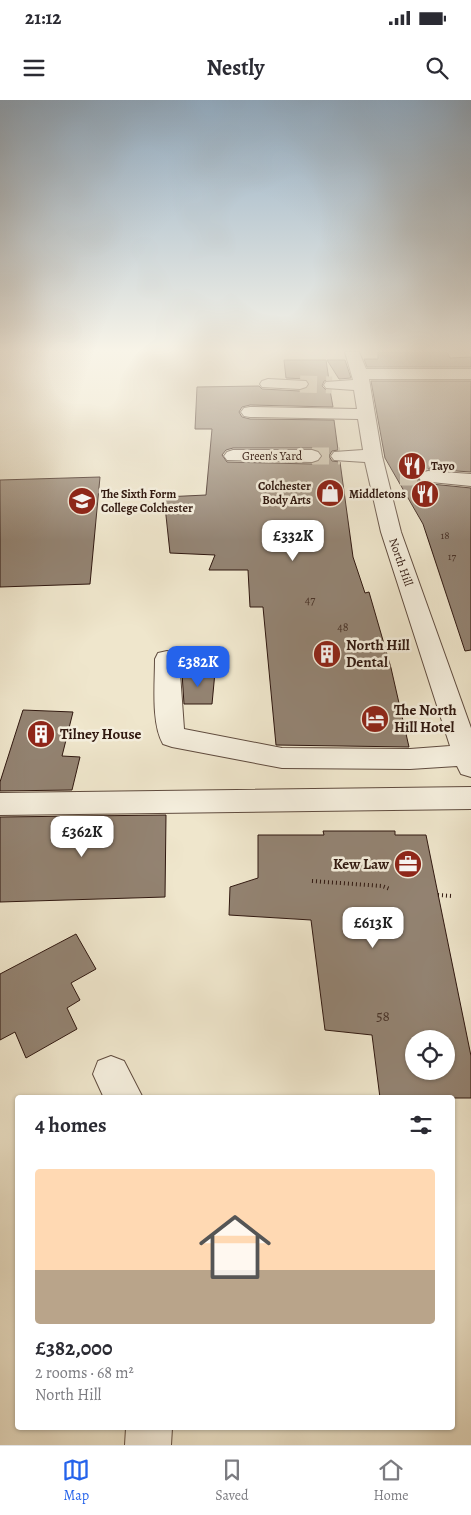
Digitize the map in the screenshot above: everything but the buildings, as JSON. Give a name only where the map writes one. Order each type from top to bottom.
[{"type":"street","name":"North Hill","points":[[366,415],[381,470],[391,532],[469,761]]},
{"type":"street","name":"Green's Yard","points":[[233,456],[312,456]]},
{"type":"street","points":[[340,456],[381,470]]},
{"type":"street","points":[[428,477],[471,480]]},
{"type":"street","points":[[168,659],[169,722],[172,737],[282,758],[469,761]]},
{"type":"street","points":[[0,804],[471,798]]},
{"type":"street","points":[[148,1445],[149,1430]]},
{"type":"path","points":[[312,881],[382,886],[390,889]]},
{"type":"path","points":[[438,895],[452,896]]},
{"type":"tunnel","points":[[312,456],[340,456]]},
{"type":"tunnel","points":[[400,477],[428,477]]},
{"type":"place","name":"Tayo","points":[[412,466]]},
{"type":"place","name":"Colchester Body Arts","points":[[330,493]]},
{"type":"place","name":"Middletons","points":[[425,494]]},
{"type":"place","name":"The Sixth Form College Colchester","points":[[82,501]]},
{"type":"place","name":"North Hill Dental","points":[[327,654]]},
{"type":"place","name":"The North Hill Hotel","points":[[375,719]]},
{"type":"place","name":"Tilney House","points":[[41,734]]},
{"type":"place","name":"Kew Law","points":[[408,864]]}]
